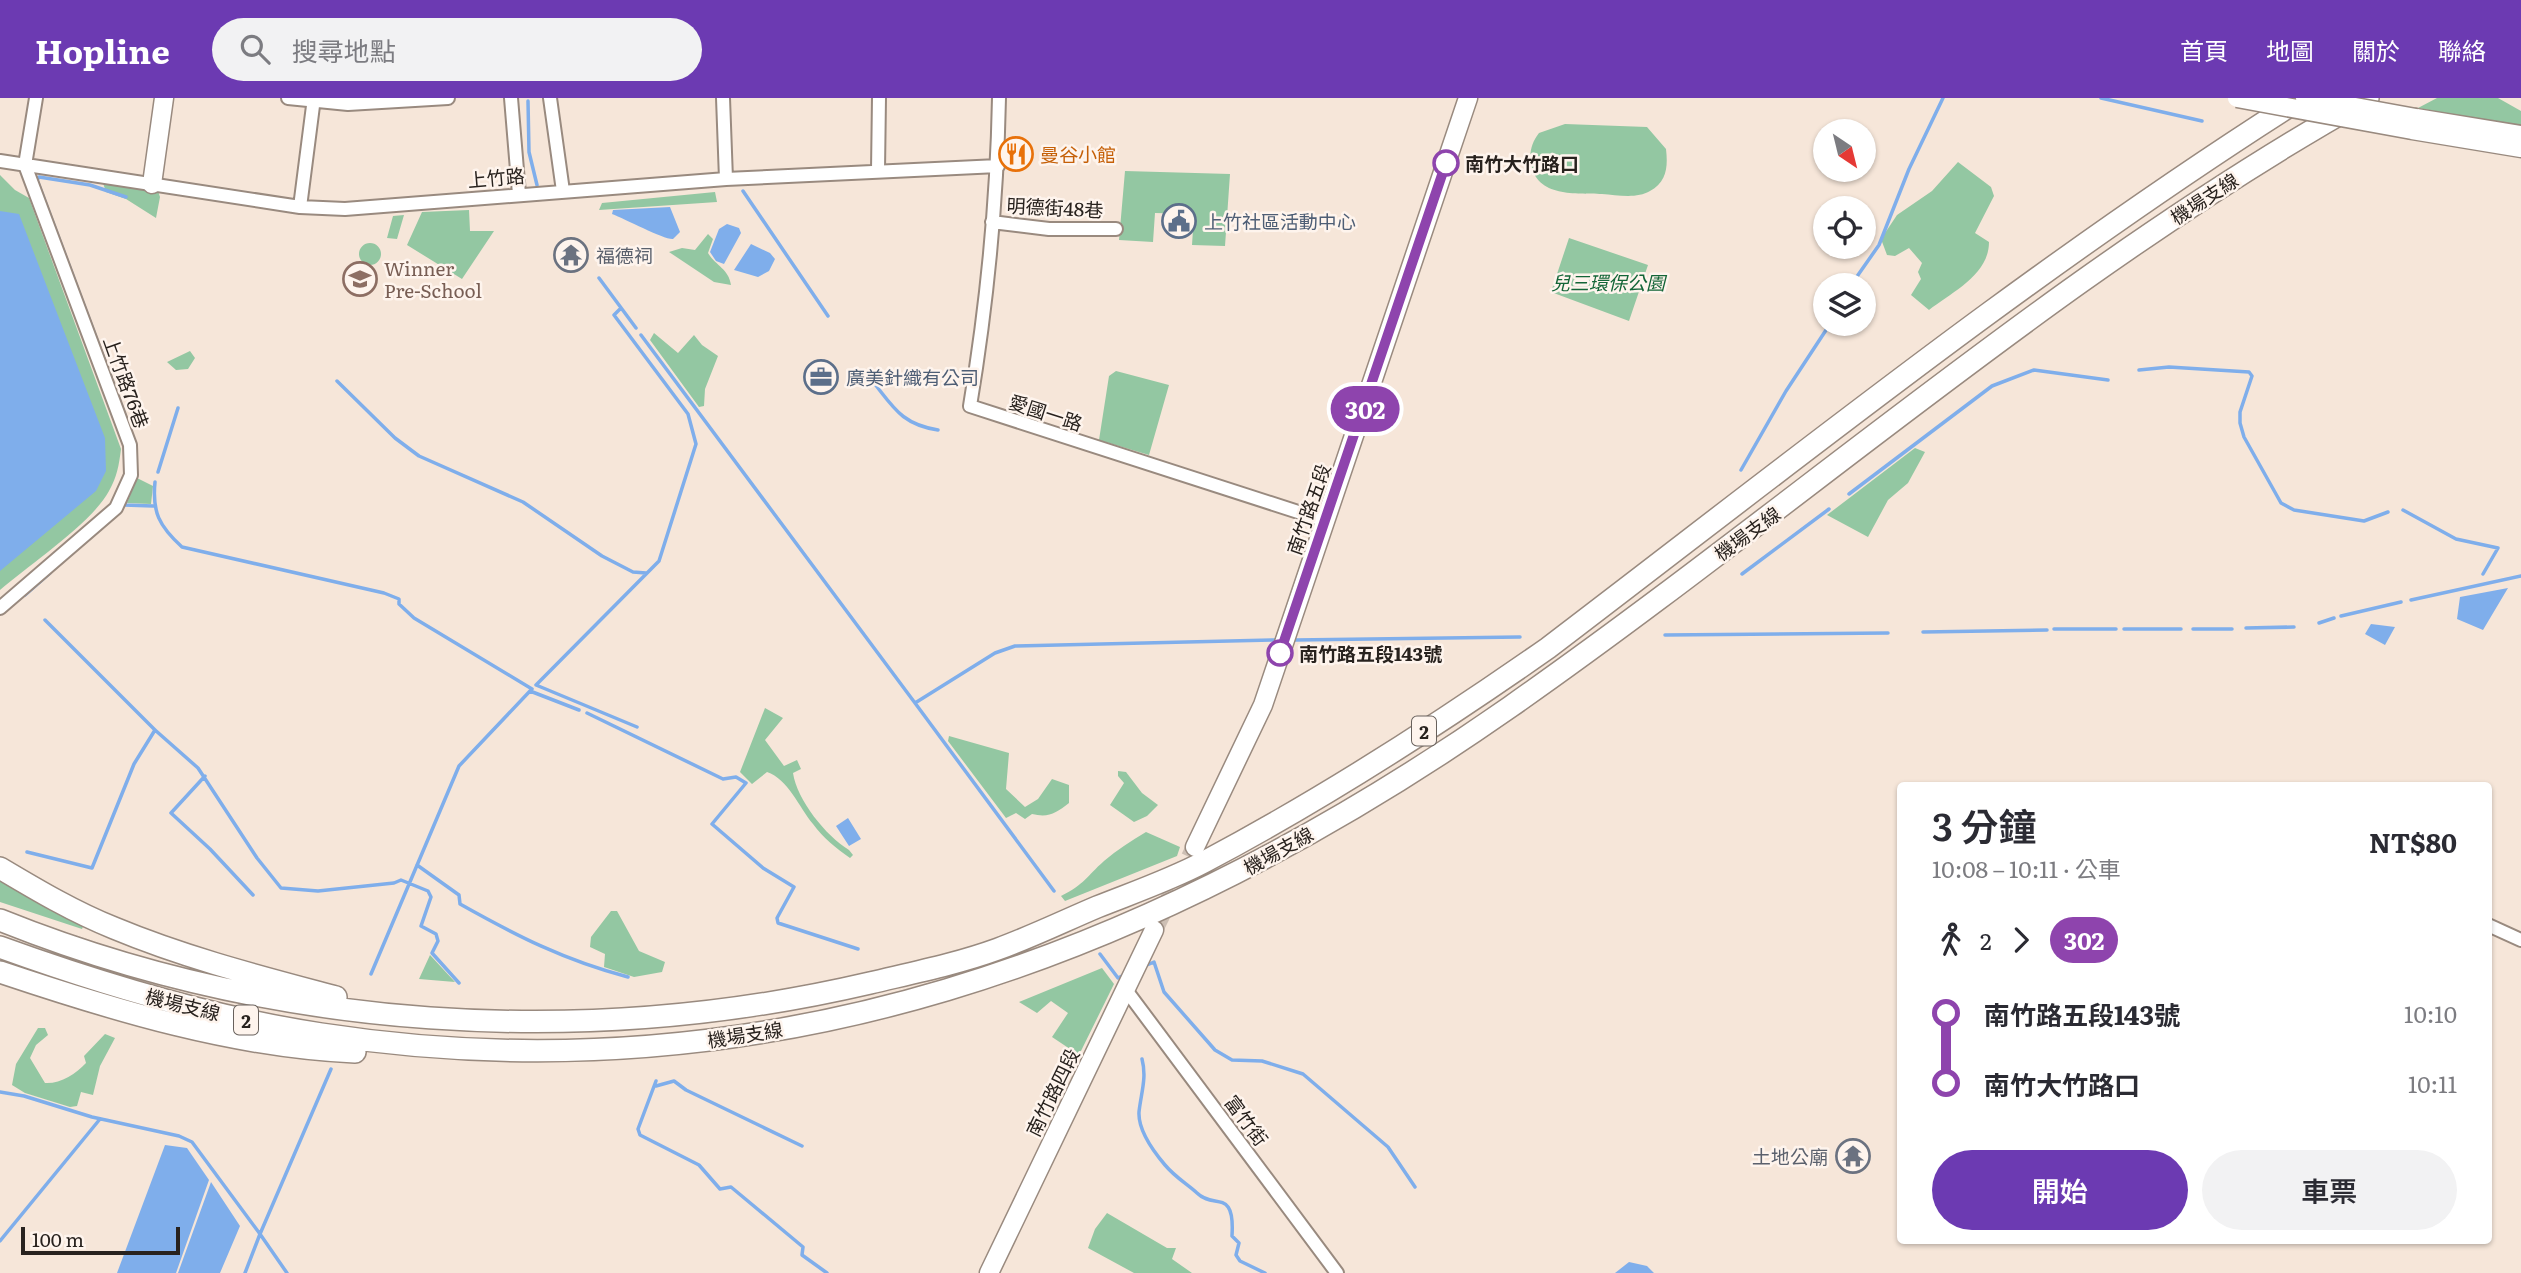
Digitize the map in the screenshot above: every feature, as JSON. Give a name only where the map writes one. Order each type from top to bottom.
[{"type":"highway","name":"機場支線","points":[[0,920],[146,971],[241,994],[402,1014],[503,1021],[580,1021],[708,1012],[819,994],[996,950],[1201,864],[1347,779],[1476,698],[1548,648],[1989,312],[2106,229],[2304,98]]},
{"type":"highway","name":"機場支線","points":[[0,947],[163,1001],[234,1017],[321,1034],[501,1050],[656,1046],[713,1040],[838,1019],[965,987],[1088,943],[1230,876],[1367,799],[1508,708],[2143,238],[2308,131],[2368,98]]},
{"type":"highway","points":[[0,868],[59,903],[152,942],[230,969],[402,1014]]},
{"type":"highway","points":[[0,972],[62,993],[190,1026],[306,1047],[398,1054],[501,1050]]},
{"type":"street","points":[[25,165],[37,98]]},
{"type":"street","points":[[152,184],[164,98]]},
{"type":"street","points":[[288,98],[348,104],[448,98]]},
{"type":"street","points":[[511,98],[519,194]]},
{"type":"street","points":[[550,98],[563,191]]},
{"type":"street","points":[[723,98],[726,179]]},
{"type":"street","points":[[878,170],[879,98]]},
{"type":"street","name":"愛國一路","points":[[999,98],[998,166],[982,331],[970,407],[1326,521]]},
{"type":"street","name":"南竹路五段","points":[[1195,848],[1263,705],[1468,98]]},
{"type":"street","points":[[2237,98],[2414,124],[2521,135]]},
{"type":"street","points":[[2304,98],[2521,148]]},
{"type":"street","points":[[300,206],[314,100]]},
{"type":"street","name":"上竹路","points":[[0,161],[300,206],[345,209],[726,179],[998,166]]},
{"type":"street","name":"上竹路76巷","points":[[0,608],[116,508],[131,475],[130,445],[25,165]]},
{"type":"street","name":"明德街48巷","points":[[992,222],[1049,229],[1116,229]]},
{"type":"street","points":[[2492,927],[2521,940]]},
{"type":"street","name":"南竹路四段","points":[[989,1273],[1154,930]]},
{"type":"street","name":"富竹街","points":[[1126,990],[1337,1273]]},
{"type":"green space","points":[[2437,98],[2498,98],[2521,111],[2521,129],[2418,108]]},
{"type":"green space","points":[[1565,124],[1647,127],[1666,149],[1667,161],[1663,178],[1650,191],[1633,196],[1570,193],[1549,188],[1534,174],[1530,159],[1532,147],[1539,133]]},
{"type":"green space","points":[[1958,162],[1991,187],[1994,196],[1975,233],[1989,242],[1987,254],[1983,264],[1968,282],[1929,310],[1911,295],[1921,279],[1918,272],[1922,263],[1909,248],[1895,256],[1887,255],[1881,239],[1897,215],[1932,191]]},
{"type":"green space","points":[[1125,171],[1230,174],[1225,246],[1192,245],[1194,214],[1155,213],[1153,242],[1119,240]]},
{"type":"green space","points":[[0,175],[15,190],[29,198],[121,449],[114,481],[101,503],[75,530],[0,590]]},
{"type":"green space","points":[[103,183],[158,191],[160,197],[156,218],[126,199],[106,192]]},
{"type":"green space","points":[[715,192],[717,202],[599,210],[602,203]]},
{"type":"green space","points":[[469,210],[470,231],[494,231],[462,279],[407,245],[422,212]]},
{"type":"green space","points":[[404,215],[397,239],[387,238],[393,216]]},
{"type":"green space","points":[[708,234],[713,239],[708,253],[728,275],[731,285],[714,282],[669,252],[682,248],[695,250]]},
{"type":"green space","name":"兒三環保公園","points":[[1569,238],[1648,265],[1629,321],[1551,292]]},
{"type":"green space","points":[[370,243],[378,246],[381,254],[378,262],[370,265],[362,262],[359,254],[362,246]]},
{"type":"green space","points":[[654,333],[678,353],[694,335],[702,345],[718,356],[705,389],[704,406],[699,407],[650,340]]},
{"type":"green space","points":[[190,351],[195,358],[188,369],[176,370],[167,362]]},
{"type":"green space","points":[[1116,371],[1169,385],[1149,455],[1099,440],[1109,376]]},
{"type":"green space","points":[[1915,448],[1925,452],[1908,483],[1888,500],[1868,537],[1827,515]]},
{"type":"green space","points":[[137,478],[153,486],[151,504],[127,503]]},
{"type":"green space","points":[[765,708],[783,718],[765,740],[784,766],[797,760],[801,769],[793,773],[806,806],[822,827],[849,850],[853,855],[850,858],[821,834],[781,781],[767,772],[752,784],[740,772]]},
{"type":"green space","points":[[949,736],[1009,753],[1006,789],[1025,807],[1038,799],[1052,779],[1069,785],[1069,803],[1048,815],[1032,814],[1025,819],[1016,813],[1006,818],[948,741]]},
{"type":"green space","points":[[1118,771],[1126,772],[1142,793],[1158,805],[1147,816],[1134,822],[1110,805],[1124,783],[1118,776]]},
{"type":"green space","points":[[1146,832],[1180,847],[1177,856],[1065,901],[1061,896],[1080,884],[1114,853]]},
{"type":"green space","points":[[0,879],[84,924],[82,929],[0,902]]},
{"type":"green space","points":[[611,911],[617,911],[639,951],[665,962],[662,972],[634,977],[604,967],[605,954],[590,947],[591,937]]},
{"type":"green space","points":[[430,955],[455,982],[419,979]]},
{"type":"green space","points":[[1102,968],[1114,984],[1079,1055],[1052,1037],[1068,1013],[1051,1001],[1037,1013],[1019,1002]]},
{"type":"green space","points":[[38,1028],[45,1028],[48,1035],[36,1045],[30,1058],[45,1083],[62,1080],[77,1071],[86,1063],[84,1056],[105,1034],[115,1038],[100,1066],[93,1095],[81,1092],[77,1106],[70,1107],[25,1093],[12,1085],[16,1064]]},
{"type":"green space","points":[[1107,1213],[1167,1248],[1176,1248],[1172,1259],[1192,1273],[1134,1273],[1088,1248],[1095,1229]]},
{"type":"water","points":[[670,207],[680,232],[673,239],[612,214],[613,210]]},
{"type":"water","points":[[0,211],[19,214],[105,438],[106,471],[96,491],[0,571]]},
{"type":"water","points":[[727,224],[739,228],[741,233],[724,264],[716,261],[710,252],[719,229]]},
{"type":"water","points":[[751,244],[770,253],[775,259],[769,271],[758,277],[734,270]]},
{"type":"water","points":[[2508,588],[2483,630],[2457,619],[2460,597]]},
{"type":"water","points":[[2371,624],[2395,627],[2385,645],[2365,634]]},
{"type":"water","points":[[848,818],[861,839],[849,846],[836,826]]},
{"type":"water","points":[[165,1145],[187,1148],[209,1180],[176,1273],[117,1273]]},
{"type":"water","points":[[211,1182],[240,1226],[220,1273],[178,1273]]},
{"type":"water","points":[[1629,1262],[1647,1266],[1654,1273],[1615,1273]]},
{"type":"waterway","points":[[1859,273],[1879,245],[1909,169],[1943,98]]},
{"type":"waterway","points":[[2101,98],[2202,121]]},
{"type":"waterway","points":[[528,101],[529,152],[537,185]]},
{"type":"waterway","points":[[126,197],[90,185],[39,177],[37,180],[131,431]]},
{"type":"waterway","points":[[743,191],[828,316]]},
{"type":"waterway","points":[[599,278],[636,328]]},
{"type":"waterway","points":[[621,308],[614,315],[688,414],[696,444],[659,561],[536,685],[637,727]]},
{"type":"waterway","points":[[641,335],[915,703]]},
{"type":"waterway","points":[[1741,470],[1786,391],[1822,336]]},
{"type":"waterway","points":[[2139,370],[2169,367],[2249,372],[2252,376],[2240,412],[2240,423],[2244,437],[2281,503],[2294,510],[2364,521],[2388,512]]},
{"type":"waterway","points":[[1849,494],[1992,386],[2034,370],[2108,380]]},
{"type":"waterway","points":[[870,378],[898,412],[915,423],[938,430]]},
{"type":"waterway","points":[[337,381],[395,438],[419,456],[523,502],[602,556],[633,572],[646,573]]},
{"type":"waterway","points":[[158,472],[178,408]]},
{"type":"waterway","points":[[134,482],[124,505],[153,506]]},
{"type":"waterway","points":[[155,482],[155,502],[159,518],[182,547],[384,593],[399,599],[399,604],[414,618],[532,689]]},
{"type":"waterway","points":[[1742,574],[1829,509]]},
{"type":"waterway","points":[[2403,510],[2456,539],[2498,548],[2483,574]]},
{"type":"waterway","points":[[25,595],[50,573]]},
{"type":"waterway","points":[[2411,600],[2521,576]]},
{"type":"waterway","points":[[2341,616],[2401,602]]},
{"type":"waterway","points":[[2319,623],[2334,618]]},
{"type":"waterway","points":[[45,620],[155,730],[198,768],[257,858],[281,888],[318,891],[401,880],[428,891],[431,897],[421,926],[436,934],[438,941],[432,953],[459,983]]},
{"type":"waterway","points":[[2246,628],[2294,627]]},
{"type":"waterway","points":[[2054,629],[2116,629]]},
{"type":"waterway","points":[[2124,629],[2181,629]]},
{"type":"waterway","points":[[2193,629],[2232,629]]},
{"type":"waterway","points":[[1923,632],[2047,630]]},
{"type":"waterway","points":[[1665,635],[1888,633]]},
{"type":"waterway","points":[[1295,640],[1520,637]]},
{"type":"waterway","points":[[1054,891],[915,703],[995,653],[1015,646],[1275,640]]},
{"type":"waterway","points":[[371,974],[459,766],[530,691],[579,710]]},
{"type":"waterway","points":[[587,713],[723,779],[736,777],[746,783],[712,824],[763,868],[794,887],[777,918],[778,923],[858,949]]},
{"type":"waterway","points":[[27,852],[92,868],[134,764],[155,730]]},
{"type":"waterway","points":[[205,776],[171,813],[210,849],[253,895]]},
{"type":"waterway","points":[[417,865],[459,895],[460,904],[501,927],[562,955],[628,977]]},
{"type":"waterway","points":[[1100,954],[1118,978],[1124,975]]},
{"type":"waterway","points":[[1147,965],[1154,962],[1164,992],[1215,1050],[1232,1060],[1262,1061],[1303,1074],[1388,1147],[1415,1187]]},
{"type":"waterway","points":[[1142,1059],[1144,1079],[1139,1119],[1148,1140],[1161,1160],[1177,1177],[1204,1198],[1227,1205],[1232,1221],[1232,1236],[1239,1243],[1236,1255],[1240,1261],[1265,1273]]},
{"type":"waterway","points":[[287,1273],[260,1234],[331,1069]]},
{"type":"waterway","points":[[656,1081],[638,1129],[640,1135],[699,1165],[720,1189],[731,1187],[803,1247],[802,1255],[827,1273]]},
{"type":"waterway","points":[[656,1086],[674,1081],[686,1090],[802,1146]]},
{"type":"waterway","points":[[0,1092],[24,1096],[92,1117],[179,1136],[192,1142],[260,1234],[245,1273]]},
{"type":"waterway","points":[[0,1241],[100,1119]]},
{"type":"tunnel","points":[[1154,930],[1195,847]]},
{"type":"bus line","name":"302","points":[[1280,653],[1446,163]]},
{"type":"place","name":"曼谷小館","points":[[1016,154]]},
{"type":"place","name":"南竹大竹路口","points":[[1446,163]]},
{"type":"place","name":"上竹社區活動中心","points":[[1179,221]]},
{"type":"place","name":"福德祠","points":[[571,255]]},
{"type":"place","name":"Winner Pre-School","points":[[360,279]]},
{"type":"place","name":"廣美針織有公司","points":[[821,377]]},
{"type":"place","name":"南竹路五段143號","points":[[1280,653]]},
{"type":"place","name":"土地公廟","points":[[1853,1156]]}]
